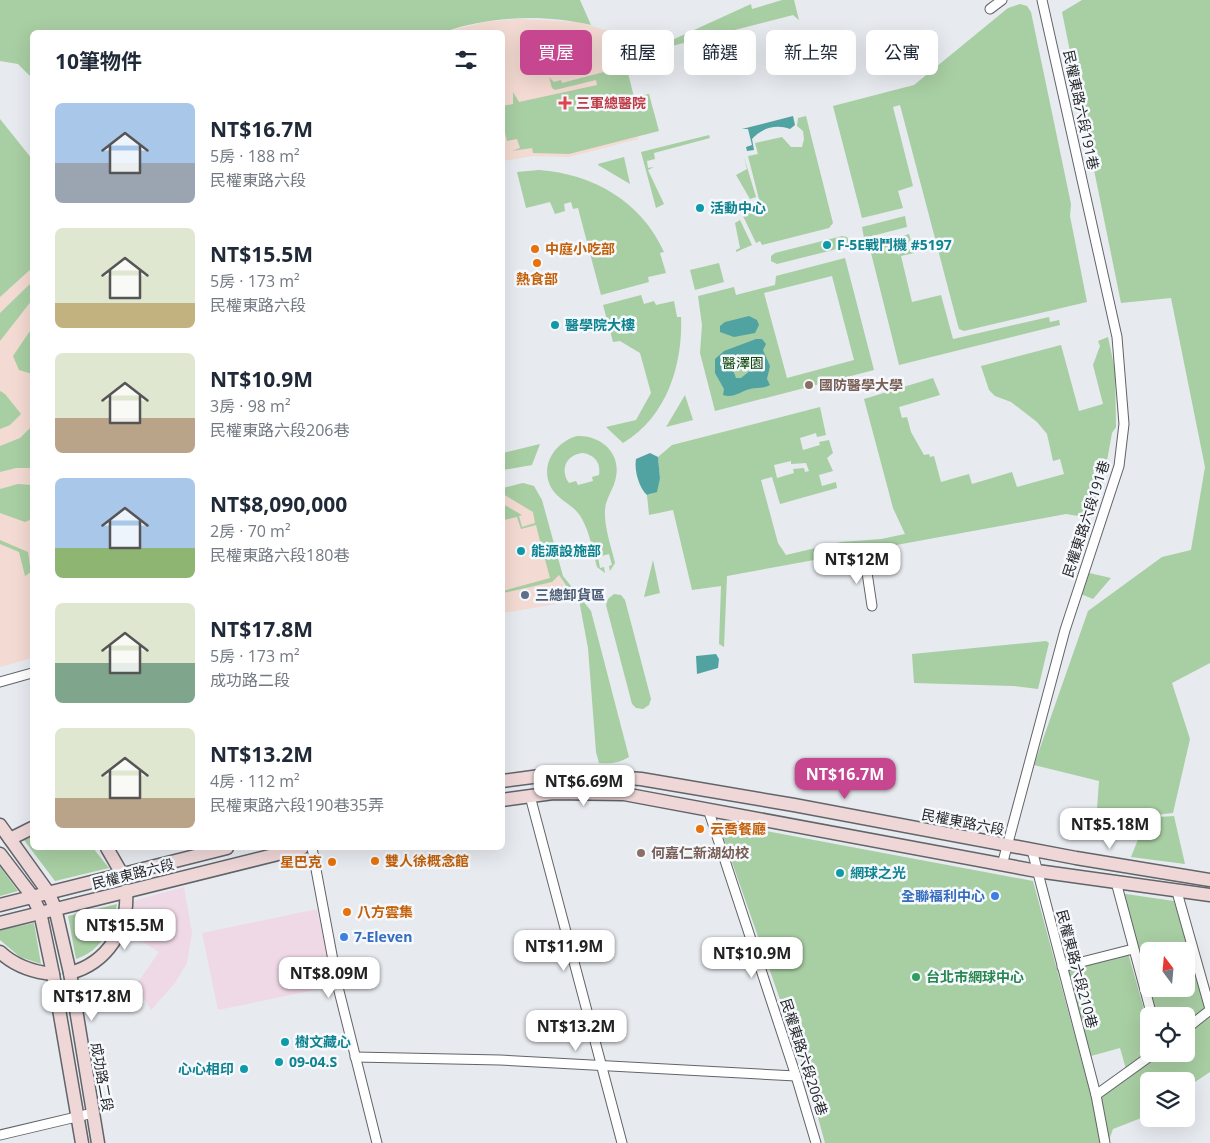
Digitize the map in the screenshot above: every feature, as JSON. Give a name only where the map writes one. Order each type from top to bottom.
[{"type":"main road","name":"民權東路六段","points":[[505,781],[540,776],[588,775],[641,779],[794,805],[1032,850],[1210,880]]},
{"type":"main road","points":[[505,800],[553,793],[624,794],[1002,865],[1178,892],[1210,895]]},
{"type":"main road","name":"成功路二段","points":[[0,826],[48,892],[55,908],[70,973],[98,1143]]},
{"type":"main road","points":[[10,839],[30,829]]},
{"type":"main road","points":[[108,850],[122,874]]},
{"type":"main road","name":"民權東路六段","points":[[0,905],[219,850]]},
{"type":"main road","name":"民權東路六段","points":[[0,923],[294,850]]},
{"type":"main road","points":[[0,854],[32,896],[40,912],[53,974],[82,1143]]},
{"type":"main road","points":[[70,973],[93,963],[112,944],[124,919],[126,891]]},
{"type":"main road","points":[[0,952],[16,964],[28,969],[53,974]]},
{"type":"street","points":[[990,9],[1002,0]]},
{"type":"street","name":"民權東路六段191巷","points":[[1002,865],[1065,630],[1120,466],[1124,424],[1117,337],[1042,0]]},
{"type":"street","points":[[865,560],[872,606]]},
{"type":"street","points":[[0,682],[30,674]]},
{"type":"street","points":[[530,796],[622,1143]]},
{"type":"street","name":"民權東路六段206巷","points":[[708,809],[796,1076],[816,1143]]},
{"type":"street","points":[[312,850],[338,987],[377,1143]]},
{"type":"street","name":"民權東路六段210巷","points":[[1032,850],[1096,1095],[1105,1143]]},
{"type":"street","points":[[1116,882],[1149,1007]]},
{"type":"street","points":[[1178,892],[1210,1009],[1195,1022]]},
{"type":"street","points":[[1062,967],[1133,949]]},
{"type":"street","points":[[354,1057],[602,1065],[796,1076]]},
{"type":"street","points":[[1096,1095],[1142,1062]]},
{"type":"street","points":[[0,1135],[93,1113]]},
{"type":"shaded area","name":"三軍總醫院","points":[[518,19],[579,22],[604,30],[602,30],[602,75],[621,75],[638,139],[569,157],[533,156],[505,161],[505,30],[452,30],[485,22]]},
{"type":"shaded area","points":[[30,270],[30,659],[0,667],[0,297]]},
{"type":"shaded area","points":[[523,483],[534,486],[558,572],[563,583],[579,600],[505,613],[505,488]]},
{"type":"shaded area","points":[[184,887],[192,933],[187,963],[175,983],[151,1010],[136,985],[159,952],[127,932],[133,901]]},
{"type":"shaded area","points":[[317,909],[334,986],[218,1010],[202,933]]},
{"type":"green space","points":[[0,0],[580,0],[591,25],[555,19],[517,18],[480,23],[451,30],[30,30],[30,76],[18,64],[0,61]]},
{"type":"green space","points":[[782,0],[794,0],[799,20],[793,15],[734,30],[694,30],[751,4],[752,9]]},
{"type":"green space","points":[[1082,0],[1210,0],[1210,663],[1172,683],[1190,739],[1173,813],[1145,816],[1097,809],[1099,781],[1034,765],[1088,611],[1162,557],[1191,550],[1205,467],[1171,298],[1121,303],[1062,12]]},
{"type":"green space","points":[[1020,4],[1027,6],[1031,12],[1071,204],[1070,216],[1087,302],[964,331],[959,329],[957,322],[900,105],[893,107],[913,186],[898,191],[903,208],[862,218],[833,106],[914,85],[926,75],[938,75],[938,65],[1008,8]]},
{"type":"green space","points":[[684,35],[684,43],[674,45],[674,39]]},
{"type":"green space","points":[[602,72],[602,75],[628,75],[634,97],[649,94],[659,131],[569,154],[533,153],[532,148],[512,151],[520,148],[517,139],[507,141],[505,132],[505,105],[513,104],[513,92],[519,102],[597,85],[596,80],[555,90],[552,88],[549,77],[554,82],[561,80],[562,83]]},
{"type":"green space","points":[[806,116],[833,223],[829,228],[762,245],[760,241],[756,243],[743,216],[761,207],[748,156],[758,154],[755,143],[782,137],[791,147],[802,147],[803,131],[797,126],[798,118]]},
{"type":"green space","points":[[0,119],[30,156],[30,270],[0,297]]},
{"type":"green space","points":[[709,135],[710,138],[654,153],[655,159],[647,161],[648,168],[654,167],[648,170],[664,204],[656,208],[641,152]]},
{"type":"green space","points":[[624,157],[630,184],[598,165]]},
{"type":"green space","points":[[744,157],[756,197],[750,199],[736,175],[747,169]]},
{"type":"green space","points":[[539,170],[578,177],[596,184],[613,193],[629,205],[654,234],[664,252],[660,253],[666,273],[648,277],[649,282],[601,295],[578,208],[573,209],[571,202],[564,204],[565,211],[555,214],[550,202],[526,208],[517,172]]},
{"type":"green space","points":[[905,216],[907,227],[864,238],[862,227]]},
{"type":"green space","points":[[740,220],[752,245],[736,252],[740,248],[735,223]]},
{"type":"green space","points":[[909,234],[914,253],[901,256],[912,302],[941,295],[953,339],[1049,317],[1050,322],[1059,320],[1060,325],[899,365],[869,245],[894,238],[898,255],[900,254],[896,238]]},
{"type":"green space","points":[[842,236],[847,237],[849,241],[845,247],[777,264],[771,261],[771,256],[775,253]]},
{"type":"green space","name":"醫澤園","points":[[845,258],[874,370],[715,411],[700,353],[702,325],[698,296],[734,287],[736,295],[775,285],[776,276]],"holes":[[[832,276],[854,360],[787,378],[764,293]]]},
{"type":"green space","points":[[719,263],[724,282],[695,290],[690,270]]},
{"type":"green space","points":[[30,284],[30,303],[0,341],[0,313]]},
{"type":"green space","points":[[641,295],[644,304],[654,301],[656,305],[674,301],[677,317],[681,317],[679,353],[669,388],[661,404],[651,419],[623,443],[606,427],[636,420],[651,393],[640,353],[620,341],[613,342],[603,305]]},
{"type":"green space","points":[[30,331],[30,373],[19,370],[13,356]]},
{"type":"green space","points":[[1108,337],[1115,370],[1116,427],[1112,433],[1103,483],[1090,518],[1066,514],[727,576],[724,647],[719,644],[721,586],[692,590],[673,510],[649,515],[647,495],[652,494],[660,478],[658,457],[672,445],[820,407],[826,435],[817,437],[816,433],[800,438],[803,450],[820,445],[819,442],[829,440],[833,453],[827,458],[833,471],[819,475],[822,486],[836,482],[837,488],[780,504],[772,477],[761,480],[778,543],[786,555],[841,542],[881,539],[905,534],[893,508],[864,399],[933,378],[940,395],[899,407],[902,418],[907,417],[911,432],[924,455],[934,456],[941,482],[969,474],[972,484],[1012,472],[1017,487],[1064,474],[1060,459],[1053,461],[1047,434],[1037,422],[1011,402],[995,396],[989,390],[981,366],[1061,345],[1079,411],[1103,404],[1093,365],[1100,346],[1098,341]],"holes":[[[791,461],[791,464],[806,463],[809,471],[805,472],[804,468],[793,469],[794,473],[777,478],[774,465]]]},
{"type":"green space","points":[[0,391],[5,394],[21,414],[10,425],[0,429]]},
{"type":"green space","points":[[685,395],[693,420],[666,427]]},
{"type":"green space","points":[[30,428],[30,468],[16,468],[0,472],[0,446],[20,438]]},
{"type":"green space","points":[[577,436],[594,438],[607,447],[615,460],[617,468],[616,477],[607,501],[605,516],[615,563],[610,571],[609,566],[612,565],[609,554],[598,557],[600,568],[604,567],[605,573],[597,567],[585,524],[577,511],[555,493],[547,476],[547,467],[554,451],[568,440]],"holes":[[[577,454],[587,454],[598,463],[599,475],[592,477],[593,481],[578,485],[576,481],[569,483],[565,473],[566,463]]]},
{"type":"green space","points":[[540,444],[532,465],[505,470],[505,453]]},
{"type":"green space","points":[[523,483],[534,486],[542,500],[563,576],[591,611],[629,757],[622,761],[599,763],[596,752],[588,648],[579,600],[571,593],[559,575],[552,582],[505,593],[505,590],[550,578],[543,552],[540,550],[542,549],[536,525],[521,529],[517,517],[505,520],[505,505],[522,515],[519,516],[522,527],[535,523],[533,512],[505,495],[505,488]]},
{"type":"green space","points":[[18,484],[30,485],[30,520],[25,522],[0,513],[0,489]]},
{"type":"green space","points":[[0,540],[28,552],[30,573],[25,576],[19,552],[0,544]]},
{"type":"green space","points":[[653,560],[660,593],[644,597]]},
{"type":"green space","points":[[1085,572],[1111,578],[1093,599],[1081,594]]},
{"type":"green space","points":[[614,594],[621,595],[625,600],[651,699],[649,705],[643,709],[636,708],[632,704],[606,605],[608,599]]},
{"type":"green space","points":[[1046,641],[1049,643],[1038,689],[1013,686],[914,683],[912,654]]},
{"type":"green space","points":[[1174,816],[1185,864],[1131,857],[1141,832],[1142,818]]},
{"type":"green space","name":"台北市網球中心","points":[[718,822],[1033,881],[1093,1103],[1149,1062],[1195,1062],[1195,1028],[1210,1017],[1210,1072],[1195,1082],[1195,1072],[1140,1072],[1140,1118],[1113,1129],[1108,1143],[825,1143],[806,1074]]},
{"type":"green space","points":[[30,837],[30,848],[24,840]]},
{"type":"green space","points":[[32,850],[95,850],[109,868],[55,881]]},
{"type":"green space","points":[[0,867],[18,891],[0,896]]},
{"type":"green space","points":[[1119,893],[1174,901],[1186,942],[1140,942],[1140,969]]},
{"type":"green space","points":[[117,904],[112,922],[99,944],[85,955],[76,959],[68,916]]},
{"type":"green space","points":[[34,923],[41,964],[20,957],[0,940],[0,930]]},
{"type":"green space","points":[[1128,953],[1143,1007],[1140,1007],[1140,1059],[1126,1069],[1120,1048],[1091,1056],[1068,968]]},
{"type":"green space","points":[[1195,972],[1206,1009],[1195,1017],[1195,1007],[1151,1007],[1148,998],[1195,998]]},
{"type":"water","points":[[793,116],[795,125],[790,129],[774,127],[765,130],[752,139],[754,150],[747,151],[746,147],[752,145],[748,129],[742,129]]},
{"type":"water","points":[[749,316],[757,320],[759,325],[755,333],[734,337],[720,332],[720,326],[725,322]]},
{"type":"water","points":[[756,339],[762,339],[766,344],[763,350],[770,366],[767,379],[770,385],[734,395],[723,395],[724,389],[715,373],[715,359],[724,351]],"holes":[[[747,358],[751,363],[751,370],[741,378],[736,378],[733,370],[737,363]]]},
{"type":"water","points":[[650,453],[658,457],[660,478],[657,492],[647,495],[639,483],[636,473],[636,459]]},
{"type":"water","points":[[716,654],[719,659],[718,668],[697,674],[696,656]]},
{"type":"place","name":"三軍總醫院","points":[[565,103]]},
{"type":"place","name":"活動中心","points":[[700,208]]},
{"type":"place","name":"F-5E戰鬥機 #5197","points":[[827,245]]},
{"type":"place","name":"中庭小吃部","points":[[535,249]]},
{"type":"place","name":"熱食部","points":[[537,263]]},
{"type":"place","name":"醫學院大樓","points":[[555,325]]},
{"type":"place","name":"國防醫學大學","points":[[809,385]]},
{"type":"place","name":"能源設施部","points":[[521,551]]},
{"type":"place","name":"三總卸貨區","points":[[525,595]]},
{"type":"place","name":"云喬餐廳","points":[[700,829]]},
{"type":"place","name":"何嘉仁新湖幼校","points":[[641,853]]},
{"type":"place","name":"雙人徐概念館","points":[[375,861]]},
{"type":"place","name":"星巴克","points":[[332,862]]},
{"type":"place","name":"網球之光","points":[[840,873]]},
{"type":"place","name":"全聯福利中心","points":[[995,896]]},
{"type":"place","name":"八方雲集","points":[[347,912]]},
{"type":"place","name":"7-Eleven","points":[[344,937]]},
{"type":"place","name":"台北市網球中心","points":[[916,977]]},
{"type":"place","name":"樹文藏心","points":[[285,1042]]},
{"type":"place","name":"09-04.S","points":[[279,1062]]},
{"type":"place","name":"心心相印","points":[[244,1069]]}]
